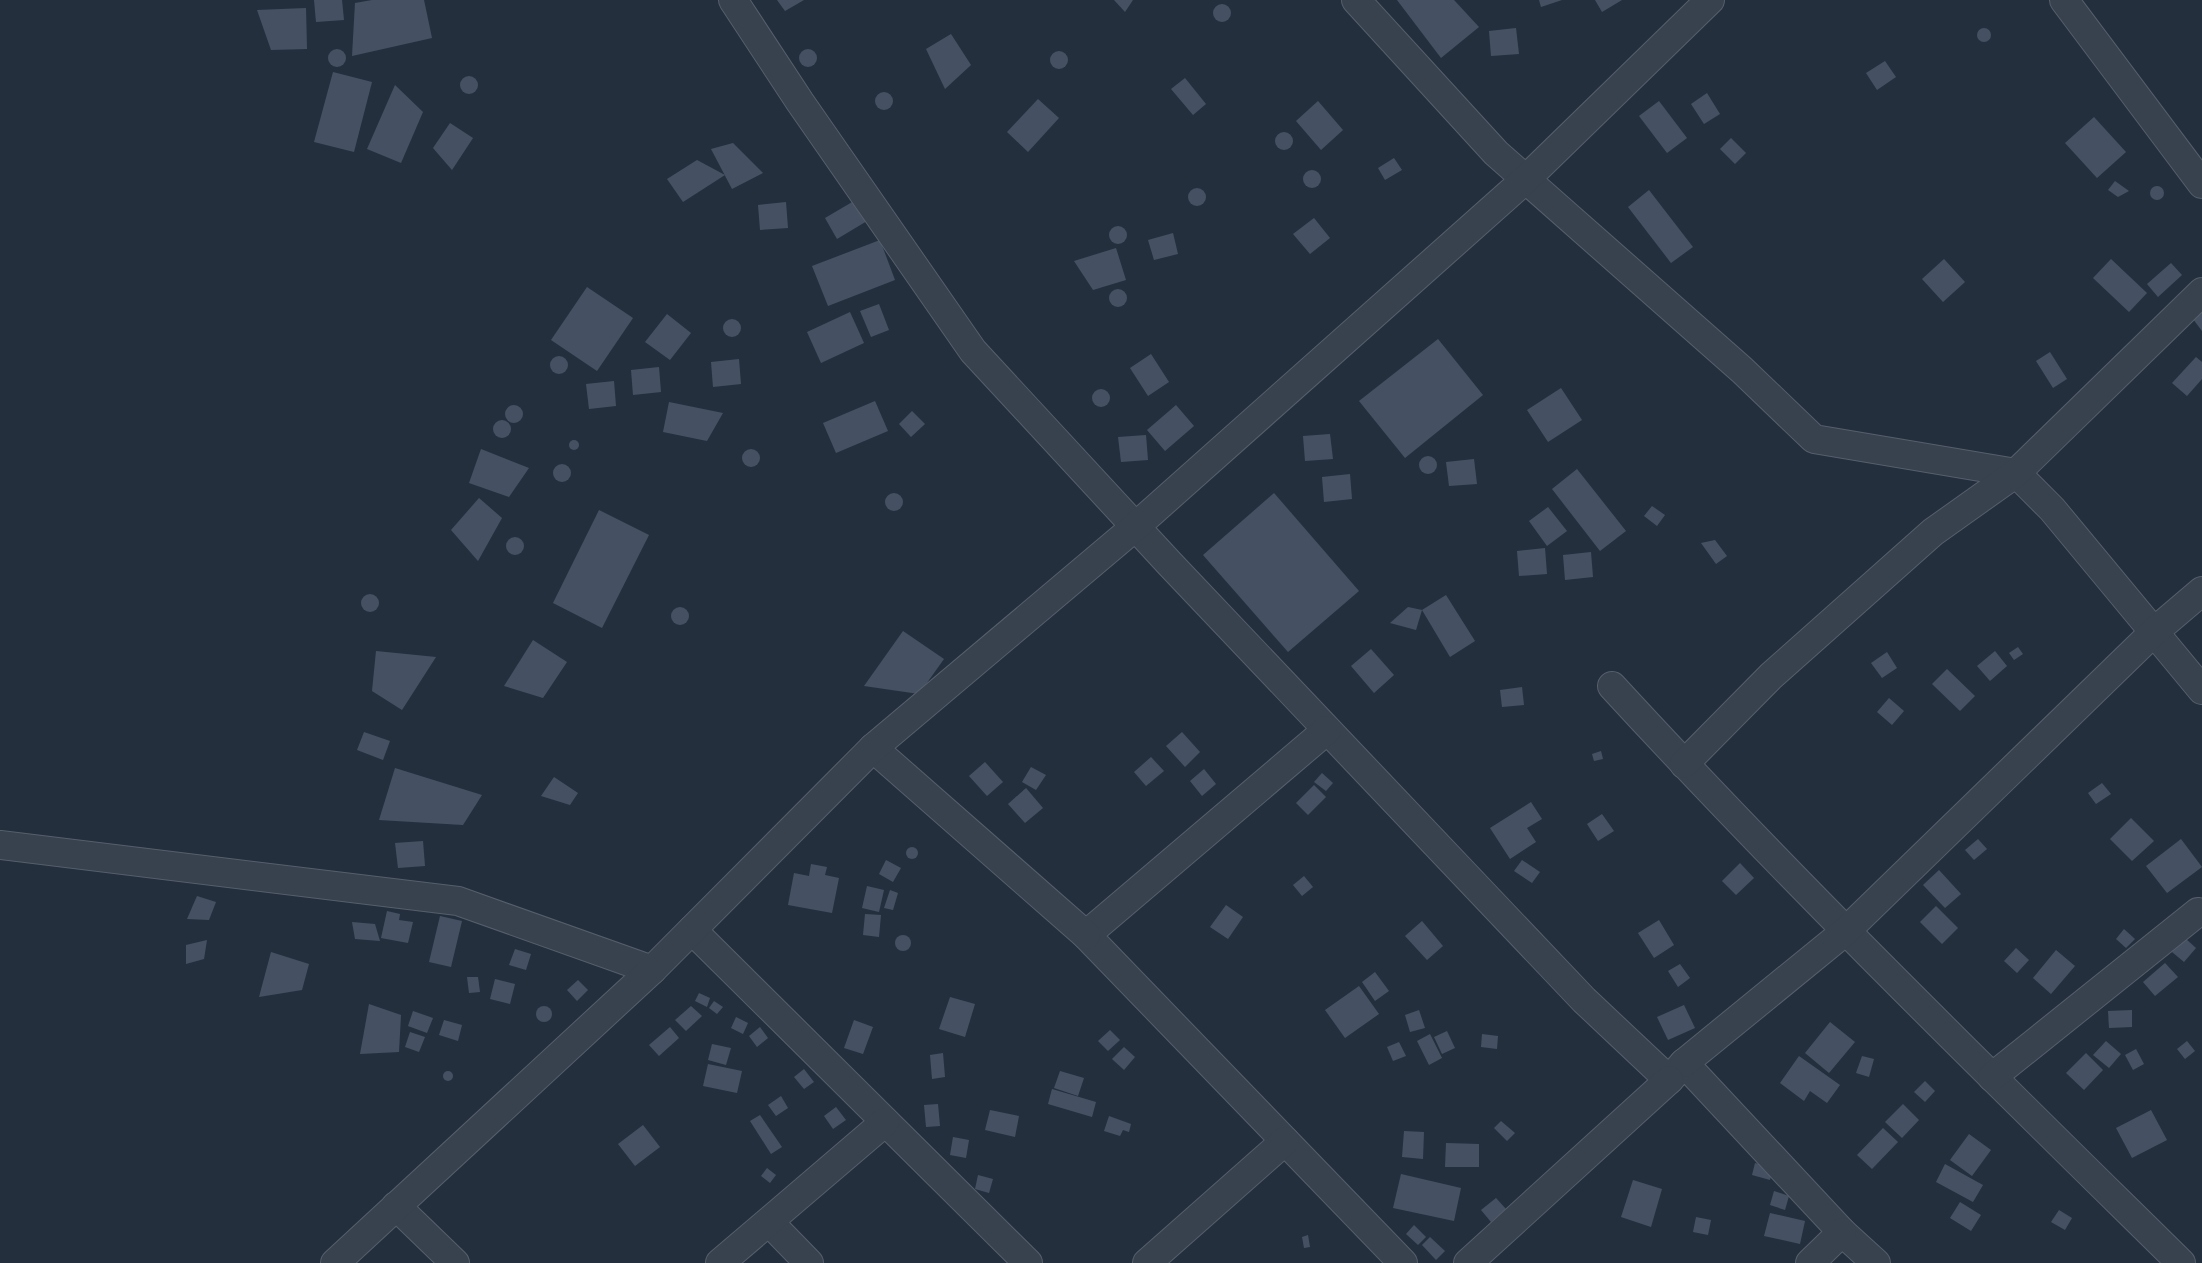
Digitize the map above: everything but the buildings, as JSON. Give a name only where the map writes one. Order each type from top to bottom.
[{"type":"street","points":[[733,0],[800,102],[973,351],[1135,527],[1584,1000],[1676,1071],[1876,1263]]},
{"type":"street","points":[[1356,0],[1496,153],[1742,370],[1814,440],[2016,473],[2052,509],[2202,690]]},
{"type":"street","points":[[335,1263],[652,970],[873,748],[1135,527],[1526,179],[1710,0]]},
{"type":"street","points":[[2064,0],[2202,184]]},
{"type":"street","points":[[1684,764],[1771,676],[1933,532],[2016,473],[2202,292]]},
{"type":"street","points":[[1468,1263],[1676,1071],[1847,930],[2155,632],[2202,591]]},
{"type":"street","points":[[1612,686],[1684,764],[1847,930],[1992,1077],[2181,1263]]},
{"type":"street","points":[[1086,934],[1327,730]]},
{"type":"street","points":[[873,748],[1086,934],[1403,1263]]},
{"type":"street","points":[[0,845],[458,901],[652,970]]},
{"type":"street","points":[[1992,1077],[2201,912]]},
{"type":"street","points":[[692,930],[1028,1263]]},
{"type":"street","points":[[720,1263],[885,1122]]},
{"type":"street","points":[[1147,1263],[1285,1141]]},
{"type":"street","points":[[396,1206],[455,1263]]},
{"type":"street","points":[[769,1222],[810,1263]]},
{"type":"street","points":[[1810,1263],[1842,1232]]}]
